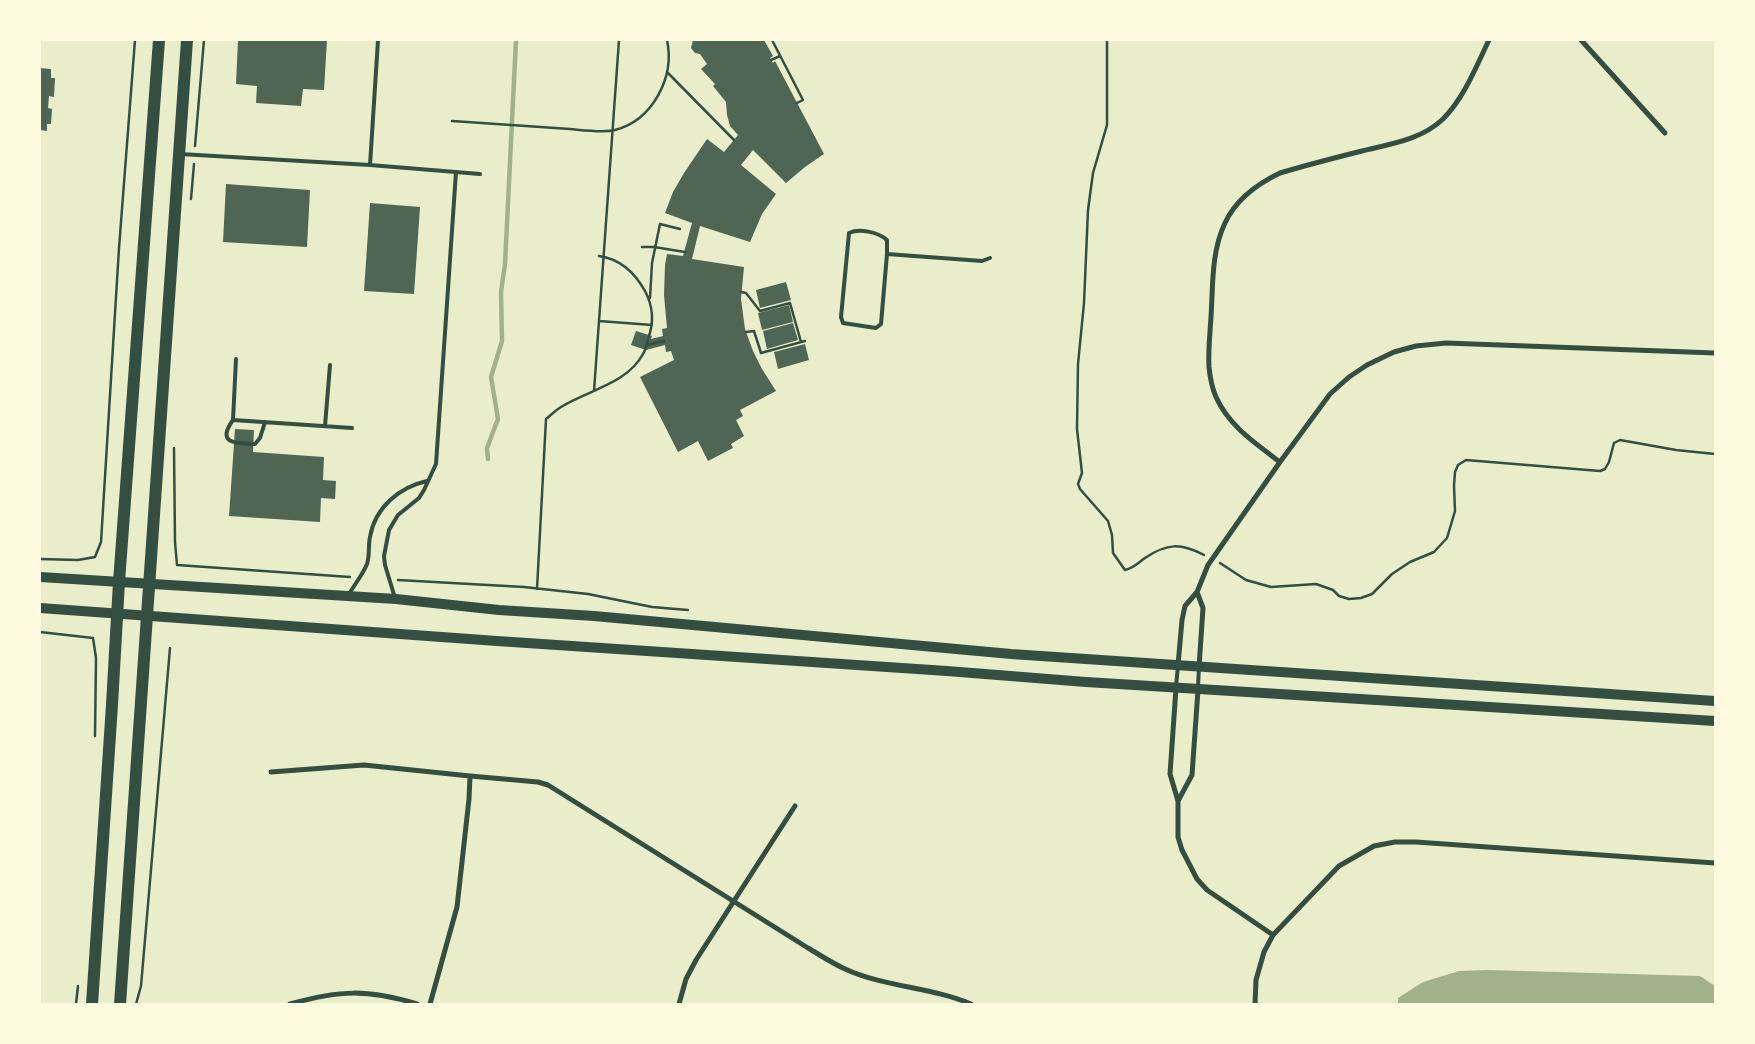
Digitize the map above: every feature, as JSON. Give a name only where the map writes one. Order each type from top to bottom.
[{"type":"main road","points":[[92,1004],[119,582],[159,40]]},
{"type":"main road","points":[[120,1004],[187,40]]},
{"type":"main road","points":[[40,577],[396,599],[499,610],[594,616],[1011,654],[1715,701]]},
{"type":"main road","points":[[40,608],[928,669],[1198,690],[1357,698],[1715,721]]},
{"type":"street","points":[[1280,462],[1232,423],[1213,388],[1209,358],[1215,262],[1217,246],[1225,224],[1231,213],[1245,196],[1264,181],[1280,173],[1402,141],[1423,133],[1434,126],[1443,119],[1458,100],[1489,40]]},
{"type":"street","points":[[1581,40],[1666,133]]},
{"type":"street","points":[[1178,666],[1185,606],[1197,592],[1203,575],[1212,560],[1320,406],[1339,386],[1367,365],[1404,349],[1446,343],[1715,352]]},
{"type":"street","points":[[1197,592],[1203,608],[1199,667]]},
{"type":"street","points":[[1176,688],[1170,774],[1178,800],[1178,837],[1182,850],[1197,878],[1207,890],[1273,935]]},
{"type":"street","points":[[1178,800],[1192,775],[1198,690]]},
{"type":"street","points":[[271,772],[364,765],[538,782],[548,785],[845,969],[971,1004]]},
{"type":"street","points":[[430,1004],[457,907],[470,776]]},
{"type":"street","points":[[679,1004],[686,979],[696,960],[795,806]]},
{"type":"street","points":[[1255,1004],[1256,980],[1264,952],[1273,935],[1339,866],[1374,846],[1395,842],[1715,863]]},
{"type":"street","points":[[290,1004],[343,992],[373,993],[417,1004]]},
{"type":"lane","points":[[370,165],[378,40]]},
{"type":"lane","points":[[178,154],[370,165],[480,174]]},
{"type":"lane","points":[[396,599],[387,573],[384,556],[389,530],[398,514],[418,498],[424,490],[436,464],[456,172]]},
{"type":"lane","points":[[855,230],[882,235],[887,240],[888,254],[880,324],[876,328],[843,323],[840,318],[849,233],[855,230]]},
{"type":"lane","points":[[888,254],[982,261],[990,258]]},
{"type":"lane","points":[[236,359],[233,420],[227,437],[232,443],[255,444],[260,438],[265,422]]},
{"type":"lane","points":[[325,426],[330,365]]},
{"type":"lane","points":[[233,420],[352,428]]},
{"type":"lane","points":[[348,596],[367,563],[372,528],[383,507],[407,487],[427,481]]},
{"type":"lane","points":[[1176,688],[1178,666]]},
{"type":"lane","points":[[1198,690],[1199,667]]},
{"type":"path","points":[[40,559],[78,560],[95,557],[101,542],[119,248],[135,40]]},
{"type":"path","points":[[196,136],[204,40]]},
{"type":"path","points":[[594,391],[619,40]]},
{"type":"path","points":[[452,121],[612,131],[630,124],[655,102],[667,72],[667,40]]},
{"type":"path","points":[[772,40],[803,100],[797,103]]},
{"type":"path","points":[[1108,40],[1107,125],[1093,173],[1088,210],[1085,284],[1078,364],[1077,429],[1082,473],[1078,484],[1080,489],[1108,520],[1112,535],[1113,553],[1125,570],[1132,568],[1162,548],[1179,546],[1194,550],[1255,584],[1271,587],[1316,584],[1332,590],[1339,596],[1361,598],[1372,594],[1392,574],[1410,562],[1434,552],[1447,538],[1455,511],[1455,472],[1458,465],[1466,460],[1600,471],[1605,470],[1614,443],[1620,440],[1676,450],[1715,454]]},
{"type":"path","points":[[771,60],[780,56]]},
{"type":"path","points":[[667,72],[734,140]]},
{"type":"path","points":[[191,201],[193,175]]},
{"type":"path","points":[[537,589],[546,419],[562,407],[616,381],[634,366],[644,354],[652,325],[650,299],[654,247],[660,224],[680,229]]},
{"type":"path","points":[[642,247],[685,252]]},
{"type":"path","points":[[599,256],[625,266],[638,279],[650,299]]},
{"type":"path","points":[[741,292],[746,293],[760,311],[790,303],[801,342]]},
{"type":"path","points":[[599,322],[652,325]]},
{"type":"path","points":[[746,332],[754,330],[762,353],[805,341]]},
{"type":"path","points":[[646,345],[664,341]]},
{"type":"path","points":[[174,444],[177,565],[359,578]]},
{"type":"path","points":[[390,579],[524,587]]},
{"type":"path","points":[[40,632],[93,638],[96,658],[94,738]]},
{"type":"path","points":[[136,1004],[141,986],[170,648]]},
{"type":"path","points":[[76,1004],[78,983]]},
{"type":"shaded area","points":[[1487,970],[1700,976],[1715,986],[1715,1004],[1398,1004],[1398,998],[1423,982],[1459,971]]},
{"type":"building","points":[[238,40],[327,40],[324,90],[303,89],[301,106],[256,103],[257,86],[236,84]]},
{"type":"building","points":[[693,40],[764,40],[773,56],[770,58],[771,60],[773,63],[775,61],[824,154],[786,183],[753,150],[741,165],[776,194],[762,214],[750,242],[700,226],[692,259],[744,267],[741,299],[745,329],[762,369],[776,391],[740,410],[743,416],[736,420],[744,436],[731,444],[733,448],[708,461],[698,441],[678,452],[640,377],[674,360],[671,351],[666,352],[665,345],[646,350],[631,345],[636,331],[652,336],[651,339],[663,336],[662,329],[667,328],[664,295],[667,254],[683,256],[692,223],[665,213],[673,192],[707,139],[724,152],[738,135],[730,126],[726,102],[713,86],[715,84],[701,69],[707,64],[700,54],[695,53],[691,48]]},
{"type":"building","points":[[40,68],[51,69],[51,78],[55,78],[54,97],[49,96],[48,108],[52,109],[51,124],[47,124],[47,131],[40,130]]},
{"type":"building","points":[[226,184],[310,190],[307,247],[223,242]]},
{"type":"building","points":[[370,203],[420,207],[414,294],[364,291]]},
{"type":"building","points":[[786,282],[791,300],[760,308],[756,290]]},
{"type":"building","points":[[789,305],[793,322],[762,330],[758,313]]},
{"type":"building","points":[[793,323],[798,340],[767,349],[763,331]]},
{"type":"building","points":[[805,344],[809,360],[778,369],[774,352]]},
{"type":"building","points":[[235,429],[254,430],[253,452],[324,457],[323,480],[336,481],[335,499],[321,498],[320,522],[229,516]]},
{"type":"waterway","points":[[488,459],[487,448],[498,419],[491,377],[502,341],[501,292],[505,264],[516,40]]}]
